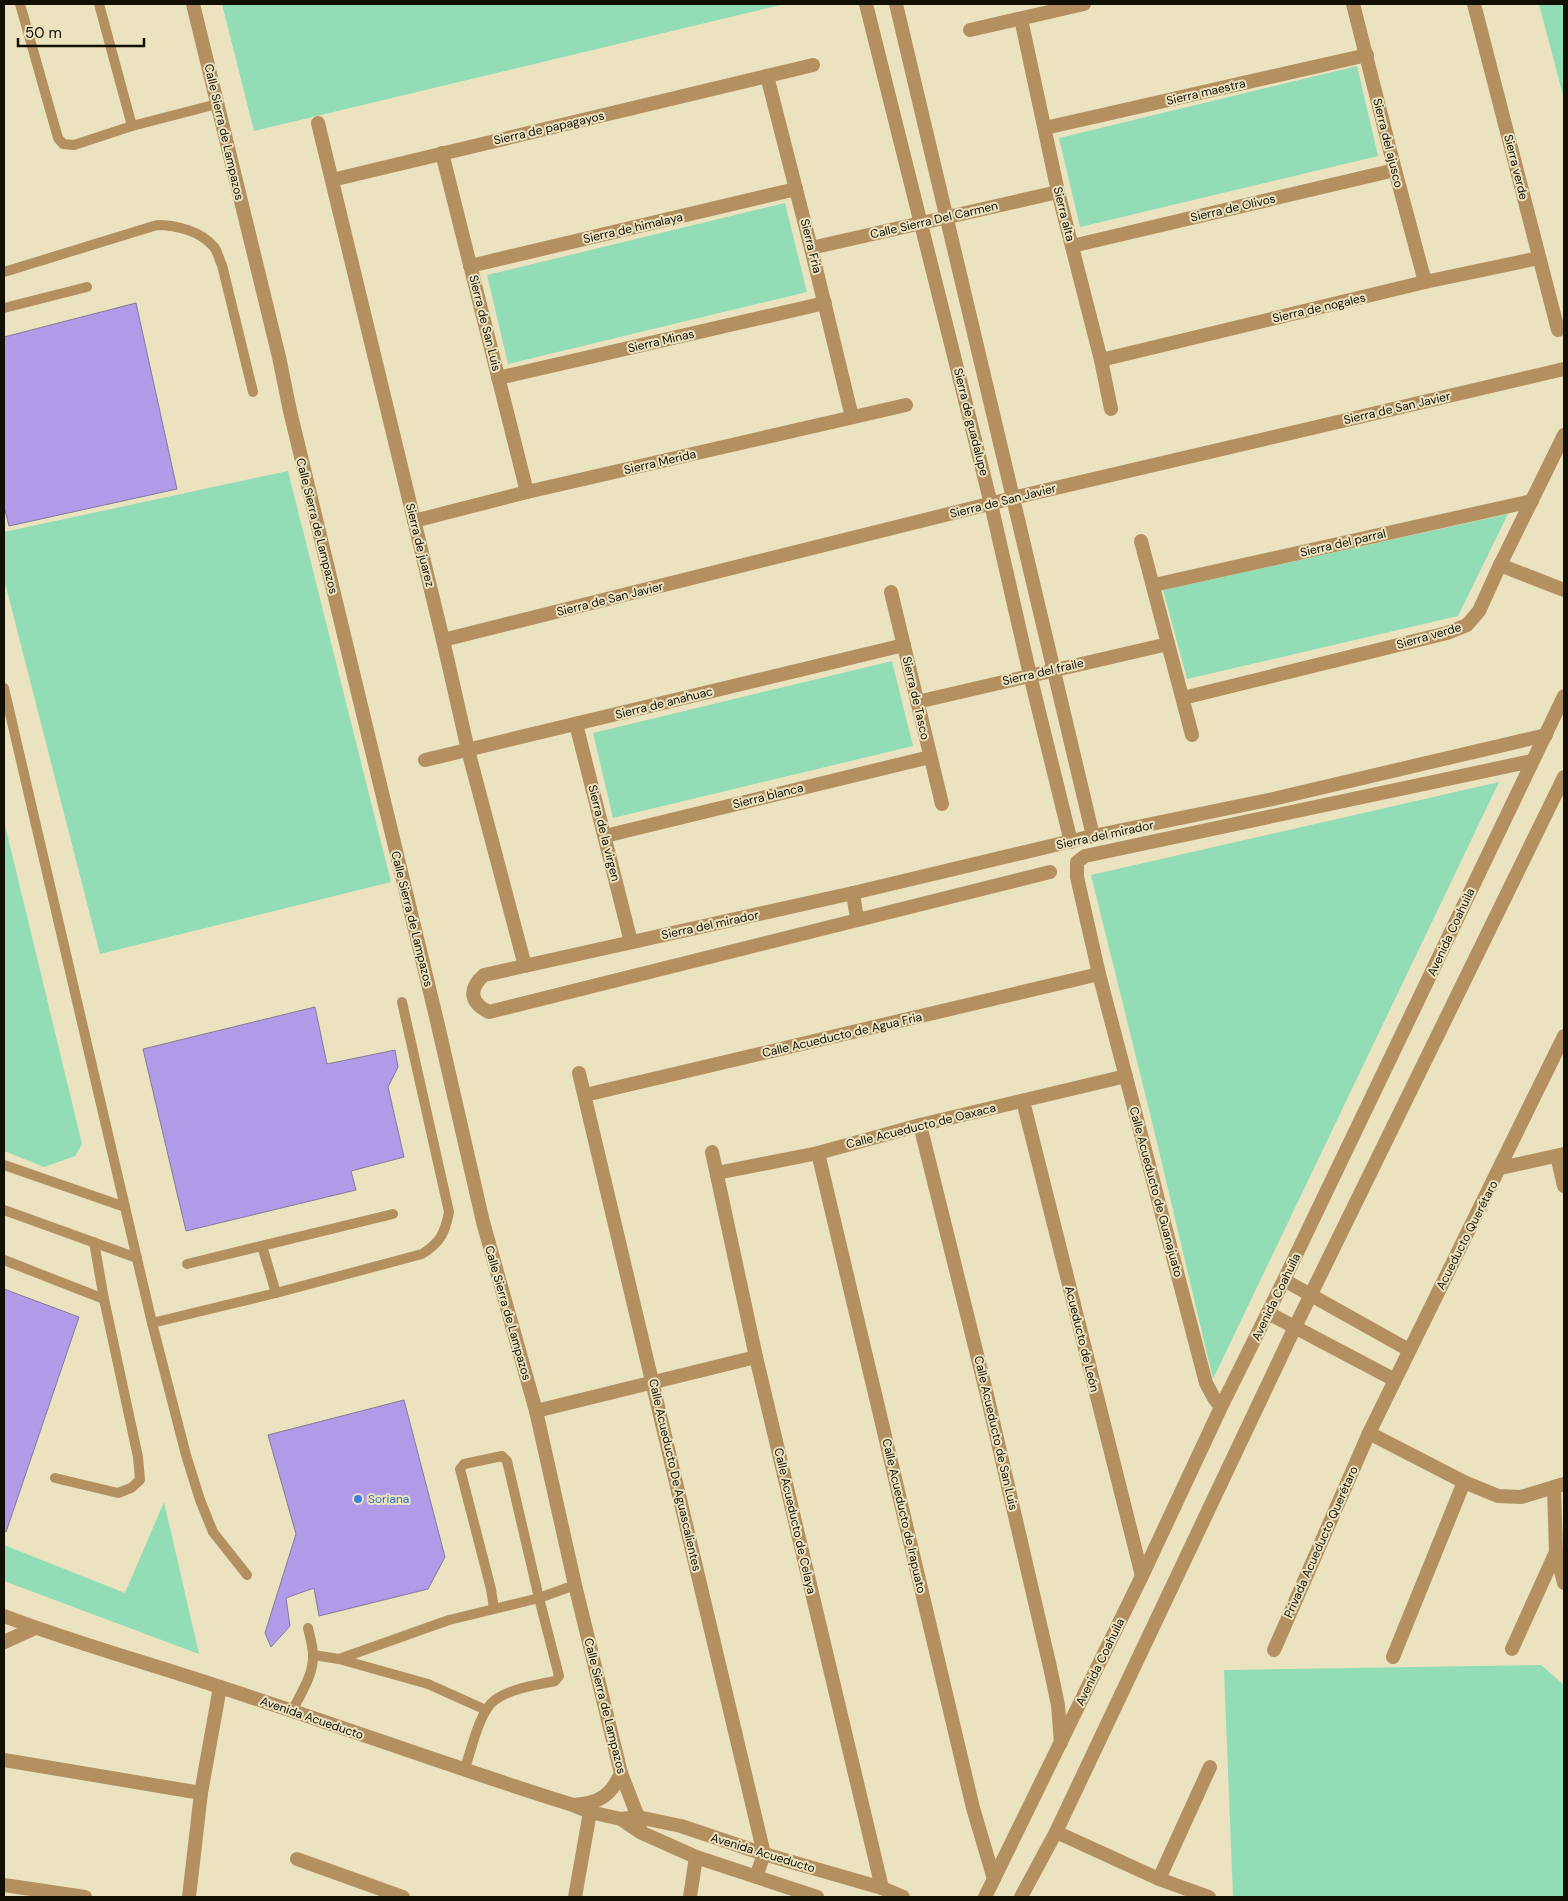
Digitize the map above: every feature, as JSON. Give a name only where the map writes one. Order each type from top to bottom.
[{"type":"street","name":"Calle Sierra de Lampazos","points":[[193,4],[279,357],[310,496],[437,1021],[483,1222],[536,1411],[574,1585],[621,1773],[638,1817],[640,1832]]},
{"type":"street","name":"Sierra de guadalupe","points":[[866,4],[992,504],[1030,675],[1071,842]]},
{"type":"street","name":"Sierra de guadalupe","points":[[896,4],[1055,669],[1093,836]]},
{"type":"street","points":[[970,30],[1084,4]]},
{"type":"street","name":"Sierra del ajusco","points":[[1354,4],[1425,282]]},
{"type":"street","name":"Sierra verde","points":[[1474,4],[1558,330]]},
{"type":"street","name":"Sierra alta","points":[[1021,18],[1058,192],[1101,360],[1111,409]]},
{"type":"street","name":"Sierra maestra","points":[[1045,128],[1367,55]]},
{"type":"street","name":"Sierra de papagayos","points":[[332,180],[813,65]]},
{"type":"street","name":"Sierra Fria","points":[[767,76],[852,417]]},
{"type":"street","name":"Sierra de juarez","points":[[318,123],[468,750],[524,966]]},
{"type":"street","name":"Sierra de San Luis","points":[[442,153],[527,492]]},
{"type":"street","name":"Sierra de Olivos","points":[[1072,246],[1395,170]]},
{"type":"street","name":"Sierra de himalaya","points":[[470,266],[796,189]]},
{"type":"street","name":"Calle Sierra Del Carmen","points":[[811,248],[1058,192]]},
{"type":"street","name":"Sierra de nogales","points":[[1101,360],[1425,282],[1539,258]]},
{"type":"street","name":"Sierra Minas","points":[[498,378],[824,303]]},
{"type":"street","name":"Sierra de San Javier","points":[[443,640],[1013,498],[1564,369]]},
{"type":"street","name":"Sierra Merida","points":[[414,521],[527,492],[906,404]]},
{"type":"street","name":"Sierra verde","points":[[1183,698],[1458,630],[1467,626],[1479,611],[1564,435]]},
{"type":"street","name":"Sierra del parral","points":[[1154,586],[1532,501]]},
{"type":"street","points":[[1141,541],[1192,735]]},
{"type":"street","points":[[1500,565],[1564,590]]},
{"type":"street","name":"Sierra de Tasco","points":[[891,592],[942,804]]},
{"type":"street","name":"Sierra del fraile","points":[[917,702],[1168,644]]},
{"type":"street","name":"Sierra de anahuac","points":[[425,760],[904,645]]},
{"type":"street","name":"Avenida Coahuila","points":[[985,1897],[1142,1576],[1221,1407],[1284,1280],[1564,696]]},
{"type":"street","name":"Sierra de la virgen","points":[[576,724],[631,942]]},
{"type":"street","name":"Sierra del mirador","points":[[1050,872],[489,1012],[480,1008],[475,1001],[473,990],[476,982],[484,975],[853,893],[1093,836],[1273,799],[1546,735]]},
{"type":"street","name":"Sierra blanca","points":[[605,836],[930,757]]},
{"type":"street","name":"Sierra del mirador","points":[[1077,862],[1085,856],[1532,761]]},
{"type":"street","points":[[1021,1897],[1056,1832],[1295,1327],[1564,777]]},
{"type":"street","name":"Calle Acueducto de Guanajuato","points":[[1077,862],[1077,877],[1099,974],[1206,1383],[1221,1407]]},
{"type":"street","points":[[853,893],[857,919]]},
{"type":"street","name":"Calle Acueducto de Agua Fria","points":[[585,1095],[1099,974]]},
{"type":"street","name":"Acueducto Querétaro","points":[[1369,1434],[1409,1350],[1501,1168],[1564,1036]]},
{"type":"street","name":"Calle Acueducto De Aguascalientes","points":[[579,1073],[764,1854]]},
{"type":"street","name":"Calle Acueducto de Oaxaca","points":[[717,1174],[818,1153],[920,1125],[1126,1076]]},
{"type":"street","name":"Acueducto de León","points":[[1023,1101],[1142,1576]]},
{"type":"street","name":"Calle Acueducto de San Luis","points":[[920,1125],[986,1391],[1048,1657],[1058,1705],[1061,1743]]},
{"type":"street","name":"Calle Acueducto de Celaya","points":[[712,1152],[756,1357],[882,1888]]},
{"type":"street","name":"Calle Acueducto de Irapuato","points":[[818,1153],[971,1798],[994,1879]]},
{"type":"street","points":[[1501,1168],[1560,1155],[1564,1186]]},
{"type":"street","points":[[1284,1280],[1409,1350]]},
{"type":"street","points":[[1268,1313],[1395,1380]]},
{"type":"street","points":[[536,1411],[756,1357]]},
{"type":"street","points":[[1369,1434],[1492,1494],[1521,1497],[1559,1485],[1556,1552],[1564,1584]]},
{"type":"street","name":"Privada Acueducto Querétaro","points":[[1274,1650],[1369,1434]]},
{"type":"street","points":[[1392,1657],[1464,1482]]},
{"type":"street","points":[[1512,1649],[1556,1552]]},
{"type":"street","name":"Avenida Acueducto","points":[[4,1616],[35,1628],[220,1687],[590,1812],[621,1819],[638,1817],[681,1826],[764,1854],[882,1888],[903,1897]]},
{"type":"street","points":[[4,1642],[35,1628]]},
{"type":"street","points":[[189,1897],[201,1793],[220,1687]]},
{"type":"street","points":[[4,1760],[201,1793]]},
{"type":"street","points":[[1159,1879],[1210,1767]]},
{"type":"street","points":[[572,1805],[586,1804],[600,1799],[612,1788],[621,1773]]},
{"type":"street","points":[[575,1897],[590,1812]]},
{"type":"street","name":"Avenida Acueducto","points":[[621,1819],[640,1832],[696,1857],[811,1896]]},
{"type":"street","points":[[1056,1832],[1159,1879],[1209,1897]]},
{"type":"street","points":[[756,1877],[764,1854]]},
{"type":"street","points":[[690,1897],[696,1857]]},
{"type":"street","points":[[297,1858],[402,1897]]},
{"type":"street","points":[[4,1885],[85,1897]]},
{"type":"lane","points":[[20,4],[60,141],[63,144],[74,145],[132,126],[217,104]]},
{"type":"lane","points":[[99,4],[132,126]]},
{"type":"lane","points":[[4,272],[157,225],[182,228],[202,237],[215,249],[222,265],[253,392]]},
{"type":"lane","points":[[4,308],[86,288]]},
{"type":"lane","points":[[4,688],[152,1323],[186,1455],[200,1500],[213,1532],[247,1576]]},
{"type":"lane","points":[[152,1323],[276,1293],[422,1254],[433,1247],[441,1238],[447,1225],[449,1212],[402,1002]]},
{"type":"lane","points":[[4,1165],[125,1207]]},
{"type":"lane","points":[[4,1210],[137,1258]]},
{"type":"lane","points":[[187,1264],[393,1214]]},
{"type":"lane","points":[[56,1478],[118,1493],[131,1488],[140,1480],[138,1457],[104,1299],[94,1242]]},
{"type":"lane","points":[[262,1246],[276,1293]]},
{"type":"lane","points":[[4,1260],[104,1299]]},
{"type":"lane","points":[[464,1771],[486,1710],[495,1700],[503,1695],[555,1681],[559,1676],[506,1459],[502,1456],[464,1464],[460,1469],[491,1589],[494,1609]]},
{"type":"lane","points":[[339,1659],[449,1620],[539,1598],[574,1585]]},
{"type":"lane","points":[[292,1711],[310,1674],[313,1655],[308,1628]]},
{"type":"lane","points":[[313,1655],[339,1659],[428,1684],[486,1710]]},
{"type":"green space","points":[[222,4],[785,4],[254,131]]},
{"type":"green space","points":[[1539,4],[1564,4],[1564,99]]},
{"type":"green space","points":[[1357,66],[1378,156],[1080,227],[1059,138]]},
{"type":"green space","points":[[785,203],[807,292],[508,364],[487,275]]},
{"type":"green space","points":[[288,471],[391,882],[100,954],[4,579],[4,532]]},
{"type":"green space","points":[[1508,514],[1458,616],[1187,679],[1163,590]]},
{"type":"green space","points":[[892,661],[913,746],[613,818],[593,733]]},
{"type":"green space","points":[[1499,782],[1213,1379],[1091,875]]},
{"type":"green space","points":[[4,821],[82,1144],[75,1156],[44,1167],[4,1151]]},
{"type":"green space","points":[[164,1502],[199,1654],[4,1581],[4,1545],[125,1593]]},
{"type":"green space","points":[[1541,1665],[1564,1685],[1564,1897],[1233,1897],[1224,1670]]},
{"type":"building","points":[[136,303],[177,489],[9,526],[4,506],[4,337]]},
{"type":"building","points":[[315,1007],[327,1064],[395,1050],[398,1067],[388,1087],[404,1157],[351,1171],[356,1190],[186,1231],[143,1049]]},
{"type":"building","points":[[4,1289],[79,1317],[6,1532],[4,1531]]},
{"type":"building","name":"Soriana","points":[[404,1400],[445,1557],[428,1589],[319,1616],[314,1588],[286,1598],[290,1626],[271,1647],[265,1633],[296,1534],[268,1435]]},
{"type":"place","name":"Soriana","points":[[358,1499]]}]
